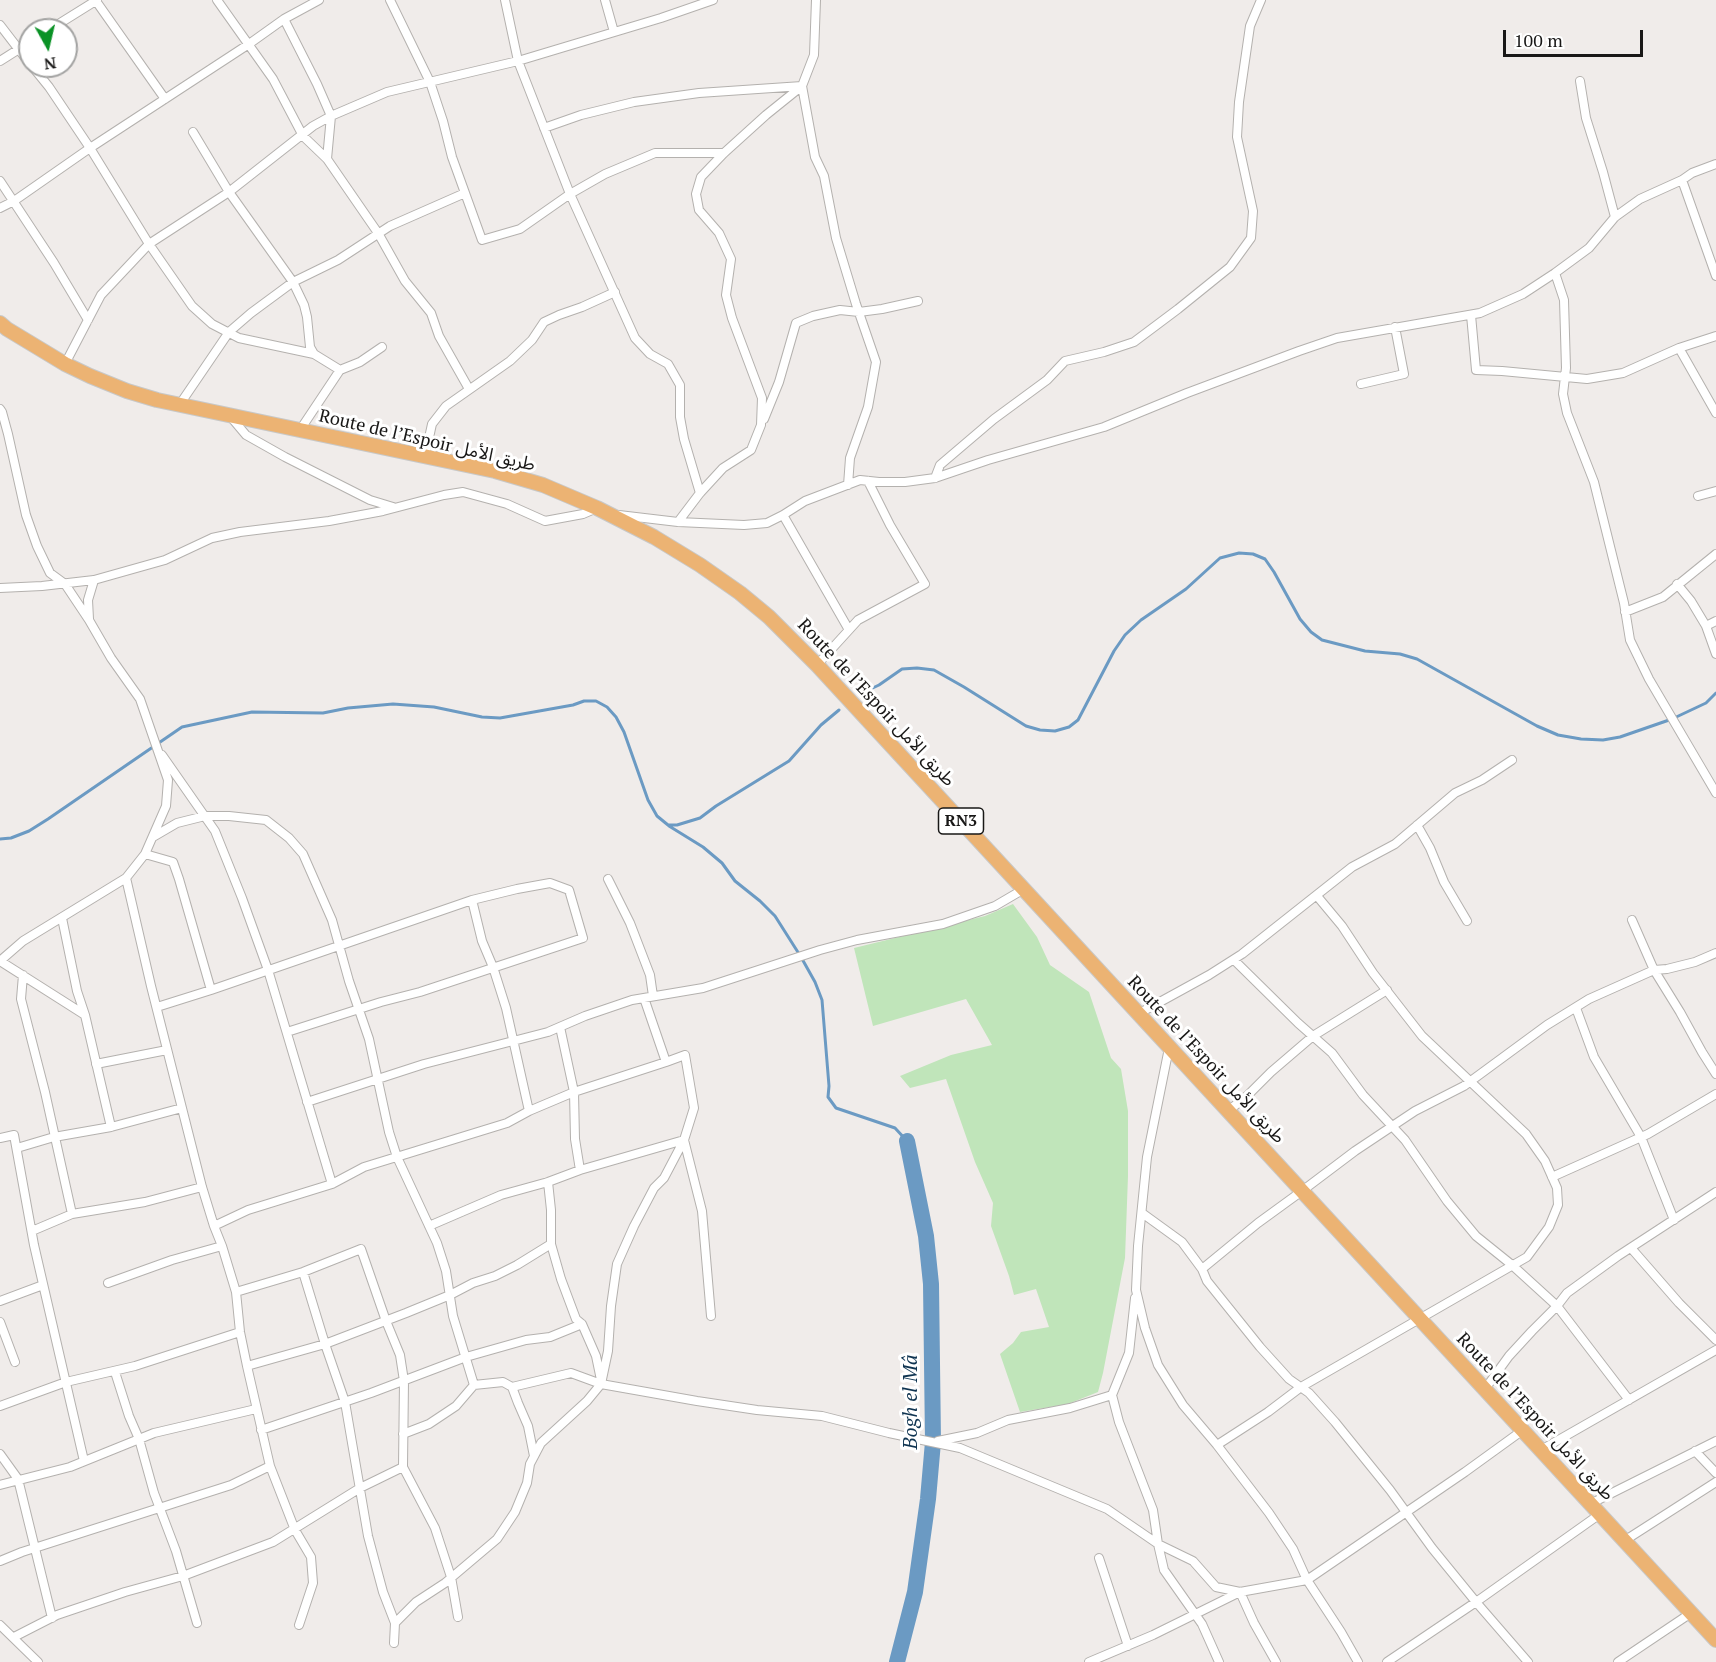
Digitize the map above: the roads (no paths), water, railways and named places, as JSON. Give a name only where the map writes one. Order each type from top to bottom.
[{"type":"highway","name":"Route de l’Espoir طريق الأمل","points":[[2,329],[65,364],[127,392],[425,456],[504,474],[543,486],[611,514],[691,559],[740,593],[770,617],[817,665],[1624,1541],[1691,1613],[1711,1626],[1716,1640]]},
{"type":"street","points":[[217,0],[273,79],[303,136],[327,159],[378,233],[405,281],[431,313],[439,336],[469,389]]},
{"type":"street","points":[[0,208],[14,201],[284,19],[318,0]]},
{"type":"street","points":[[390,0],[429,82],[443,121],[452,158],[482,240],[520,229],[570,194],[605,174],[655,153],[724,153]]},
{"type":"street","points":[[505,0],[518,61],[570,194],[635,338],[650,354],[668,364],[680,385],[680,417],[684,439],[700,493]]},
{"type":"street","points":[[605,0],[614,32]]},
{"type":"street","points":[[65,364],[101,295],[150,244],[230,192],[313,126],[387,92],[518,61],[713,0]]},
{"type":"street","points":[[761,425],[762,398],[732,318],[726,295],[731,259],[719,233],[699,210],[696,194],[701,177],[724,153],[802,86],[814,55],[816,0]]},
{"type":"street","points":[[935,478],[940,465],[994,419],[1047,380],[1065,362],[1134,342],[1230,267],[1251,238],[1253,211],[1237,137],[1239,102],[1250,26],[1261,0]]},
{"type":"street","points":[[69,18],[97,1],[165,99]]},
{"type":"street","points":[[284,19],[331,116],[327,159]]},
{"type":"street","points":[[0,25],[18,49],[0,61]]},
{"type":"street","points":[[42,78],[90,148],[192,306],[212,324],[239,338],[314,354],[340,370]]},
{"type":"street","points":[[1580,81],[1586,118],[1615,217]]},
{"type":"street","points":[[544,128],[581,115],[634,102],[699,93],[802,86]]},
{"type":"street","points":[[802,86],[815,157],[824,176],[836,238],[876,362],[868,407],[850,458],[848,485]]},
{"type":"street","points":[[192,132],[230,192],[293,282],[304,304],[310,347],[314,354]]},
{"type":"street","points":[[611,514],[678,522],[744,525],[767,523],[805,501],[861,480],[906,482],[935,478],[988,460],[1104,427],[1337,338],[1480,313],[1523,294],[1556,273],[1589,248],[1615,217],[1640,199],[1692,173],[1716,164]]},
{"type":"street","points":[[1682,180],[1716,276]]},
{"type":"street","points":[[0,181],[88,320]]},
{"type":"street","points":[[180,404],[229,332],[250,313],[293,282],[338,261],[390,226],[465,193]]},
{"type":"street","points":[[1556,273],[1564,300],[1565,376],[1563,394],[1567,413],[1594,482],[1626,612],[1630,640],[1648,679],[1716,794]]},
{"type":"street","points":[[425,456],[432,424],[446,406],[510,361],[532,340],[544,322],[615,292]]},
{"type":"street","points":[[678,522],[723,468],[751,450],[779,382],[796,323],[813,316],[840,310],[859,312],[918,301]]},
{"type":"street","points":[[1471,315],[1476,370],[1587,379],[1623,373],[1679,348],[1716,336]]},
{"type":"street","points":[[1361,384],[1404,374],[1395,327]]},
{"type":"street","points":[[300,430],[340,370],[360,362],[382,347]]},
{"type":"street","points":[[1679,348],[1716,413]]},
{"type":"street","points":[[0,409],[8,434],[26,515],[37,546],[50,573],[65,584],[90,620],[111,658],[140,699],[168,780],[166,806],[153,837],[145,854],[126,878],[23,941],[0,961],[85,1015]]},
{"type":"street","points":[[229,415],[246,435],[285,457],[370,500],[395,508]]},
{"type":"street","points":[[817,665],[858,620],[925,584],[890,525],[868,481]]},
{"type":"street","points":[[1698,496],[1716,490]]},
{"type":"street","points":[[0,588],[94,580],[165,560],[212,538],[240,532],[329,521],[463,492],[507,504],[545,521],[583,514],[597,508]]},
{"type":"street","points":[[783,515],[849,630]]},
{"type":"street","points":[[1626,612],[1663,597],[1716,554]]},
{"type":"street","points":[[90,620],[88,600],[94,580]]},
{"type":"street","points":[[1677,584],[1691,601],[1706,626],[1716,654]]},
{"type":"street","points":[[1706,626],[1716,621]]},
{"type":"street","points":[[156,746],[215,831],[242,898],[268,970],[332,1184]]},
{"type":"street","points":[[1138,1014],[1234,960],[1352,867],[1395,844],[1455,793],[1482,780],[1512,760]]},
{"type":"street","points":[[153,837],[177,823],[205,816],[266,820],[289,838],[303,854],[332,920],[369,1040],[389,1132],[397,1157],[437,1243],[446,1271],[453,1316],[474,1385]]},
{"type":"street","points":[[1417,825],[1430,848],[1444,882],[1467,921]]},
{"type":"street","points":[[145,854],[173,862],[211,990]]},
{"type":"street","points":[[126,878],[202,1187],[236,1292],[240,1332],[270,1466],[295,1530],[311,1557],[314,1583],[299,1625]]},
{"type":"street","points":[[608,879],[630,923],[650,975],[649,997],[666,1062]]},
{"type":"street","points":[[157,1007],[472,900],[550,883],[569,890],[582,938],[420,992],[287,1032]]},
{"type":"street","points":[[307,1102],[424,1064],[548,1032],[623,1003],[703,988],[857,940],[943,924],[995,906],[1024,888]]},
{"type":"street","points":[[1217,1445],[1268,1412],[1301,1387],[1527,1257],[1548,1227],[1558,1205],[1557,1188],[1545,1161],[1526,1134],[1422,1036],[1373,973],[1342,926],[1317,896]]},
{"type":"street","points":[[472,900],[482,941],[506,1008],[529,1111]]},
{"type":"street","points":[[62,918],[77,991],[85,1015],[111,1127]]},
{"type":"street","points":[[1632,921],[1653,970],[1716,1074]]},
{"type":"street","points":[[1202,1269],[1258,1223],[1355,1150],[1391,1126],[1471,1081],[1547,1025],[1589,999],[1653,970],[1695,962],[1716,953]]},
{"type":"street","points":[[1234,960],[1332,1053],[1363,1095],[1406,1140],[1447,1201],[1476,1236],[1557,1306],[1629,1400]]},
{"type":"street","points":[[22,975],[21,999],[45,1092],[72,1214]]},
{"type":"street","points":[[1228,1111],[1313,1036],[1387,990]]},
{"type":"street","points":[[1576,1008],[1594,1057],[1641,1137],[1674,1220]]},
{"type":"street","points":[[560,1027],[574,1092],[575,1139],[580,1170]]},
{"type":"street","points":[[1169,1048],[1148,1157],[1129,1353],[1112,1395],[1119,1422],[1154,1510],[1164,1570],[1196,1615],[1219,1662]]},
{"type":"street","points":[[96,1064],[167,1050]]},
{"type":"street","points":[[214,1226],[248,1210],[332,1184],[364,1167],[507,1123],[574,1092],[685,1055],[694,1108],[684,1140],[664,1178],[654,1188],[617,1264],[608,1351],[602,1384],[541,1443],[530,1464],[527,1483],[515,1512],[497,1539],[417,1602],[395,1623]]},
{"type":"street","points":[[1552,1177],[1641,1137],[1716,1094]]},
{"type":"street","points":[[17,1148],[54,1137],[111,1127],[182,1108]]},
{"type":"street","points":[[0,1138],[14,1135],[43,1285],[84,1461]]},
{"type":"street","points":[[429,1226],[501,1195],[684,1140]]},
{"type":"street","points":[[684,1140],[702,1211],[711,1316]]},
{"type":"street","points":[[548,1182],[551,1210],[550,1244],[576,1319],[582,1324],[596,1356],[602,1384]]},
{"type":"street","points":[[32,1231],[72,1214],[145,1202],[202,1187]]},
{"type":"street","points":[[1485,1389],[1509,1356],[1567,1293],[1716,1192]]},
{"type":"street","points":[[1142,1213],[1182,1242],[1202,1269],[1207,1281],[1260,1347],[1289,1379],[1310,1393],[1335,1422],[1432,1548],[1528,1662]]},
{"type":"street","points":[[247,1366],[325,1344],[450,1295],[473,1283],[510,1269],[550,1244]]},
{"type":"street","points":[[108,1283],[172,1260],[222,1246]]},
{"type":"street","points":[[1631,1248],[1679,1303],[1716,1340]]},
{"type":"street","points":[[236,1292],[303,1272],[361,1249],[400,1355],[404,1381],[403,1467],[435,1527],[451,1577],[458,1617]]},
{"type":"street","points":[[303,1272],[345,1402],[371,1547],[383,1592],[395,1623],[394,1643]]},
{"type":"street","points":[[0,1301],[43,1285]]},
{"type":"street","points":[[1136,1290],[1145,1328],[1158,1365],[1184,1405],[1269,1513],[1358,1662]]},
{"type":"street","points":[[0,1322],[15,1362]]},
{"type":"street","points":[[261,1430],[404,1381],[466,1357],[526,1340],[550,1337],[582,1324]]},
{"type":"street","points":[[0,1406],[66,1382],[115,1372],[240,1332]]},
{"type":"street","points":[[1541,1450],[1716,1350]]},
{"type":"street","points":[[115,1372],[139,1439],[197,1623]]},
{"type":"street","points":[[512,1387],[571,1373],[602,1384],[757,1410],[822,1416],[960,1448],[1107,1509],[1158,1544],[1193,1561],[1216,1587],[1240,1593]]},
{"type":"street","points":[[403,1434],[429,1424],[456,1406],[474,1385],[503,1382],[512,1387],[528,1425],[534,1456]]},
{"type":"street","points":[[933,1442],[977,1433],[1008,1420],[1070,1408],[1112,1395]]},
{"type":"street","points":[[0,1485],[70,1467],[154,1433],[256,1409]]},
{"type":"street","points":[[1089,1662],[1240,1593],[1307,1580],[1407,1513],[1523,1430]]},
{"type":"street","points":[[1387,1662],[1476,1602],[1595,1509],[1716,1440]]},
{"type":"street","points":[[1695,1451],[1716,1473]]},
{"type":"street","points":[[0,1454],[18,1479],[52,1618]]},
{"type":"street","points":[[0,1561],[231,1485],[270,1466]]},
{"type":"street","points":[[14,1637],[52,1618],[125,1592],[183,1575],[273,1542],[360,1488],[403,1467]]},
{"type":"street","points":[[1624,1541],[1716,1482]]},
{"type":"street","points":[[1099,1558],[1128,1646]]},
{"type":"street","points":[[1240,1593],[1276,1662]]},
{"type":"street","points":[[1618,1662],[1691,1613]]},
{"type":"street","points":[[0,1625],[38,1662]]},
{"type":"waterway","points":[[860,694],[879,685],[902,669],[934,670],[1026,726],[1055,731],[1069,727],[1078,720],[1114,651],[1125,635],[1141,620],[1186,589],[1220,558],[1239,553],[1253,554],[1265,559],[1300,619],[1311,632],[1322,640],[1365,651],[1400,654],[1417,659],[1537,726],[1558,735],[1603,740],[1620,737],[1672,719],[1706,703],[1716,693]]},
{"type":"waterway","points":[[0,839],[11,838],[29,831],[182,727],[252,712],[323,713],[393,704],[434,707],[482,717],[500,718],[584,701],[596,701],[607,707],[616,717],[624,732],[648,800],[657,816],[668,825],[677,825],[700,818],[789,761],[821,725],[839,710]]},
{"type":"waterway","points":[[669,826],[703,847],[722,863],[735,881],[775,916],[801,957],[822,1000],[828,1097],[836,1108],[895,1128],[907,1141]]},
{"type":"waterway","name":"Bogh el Mâ","points":[[897,1662],[915,1592],[928,1499],[933,1442],[931,1284],[926,1236],[907,1141]]}]
